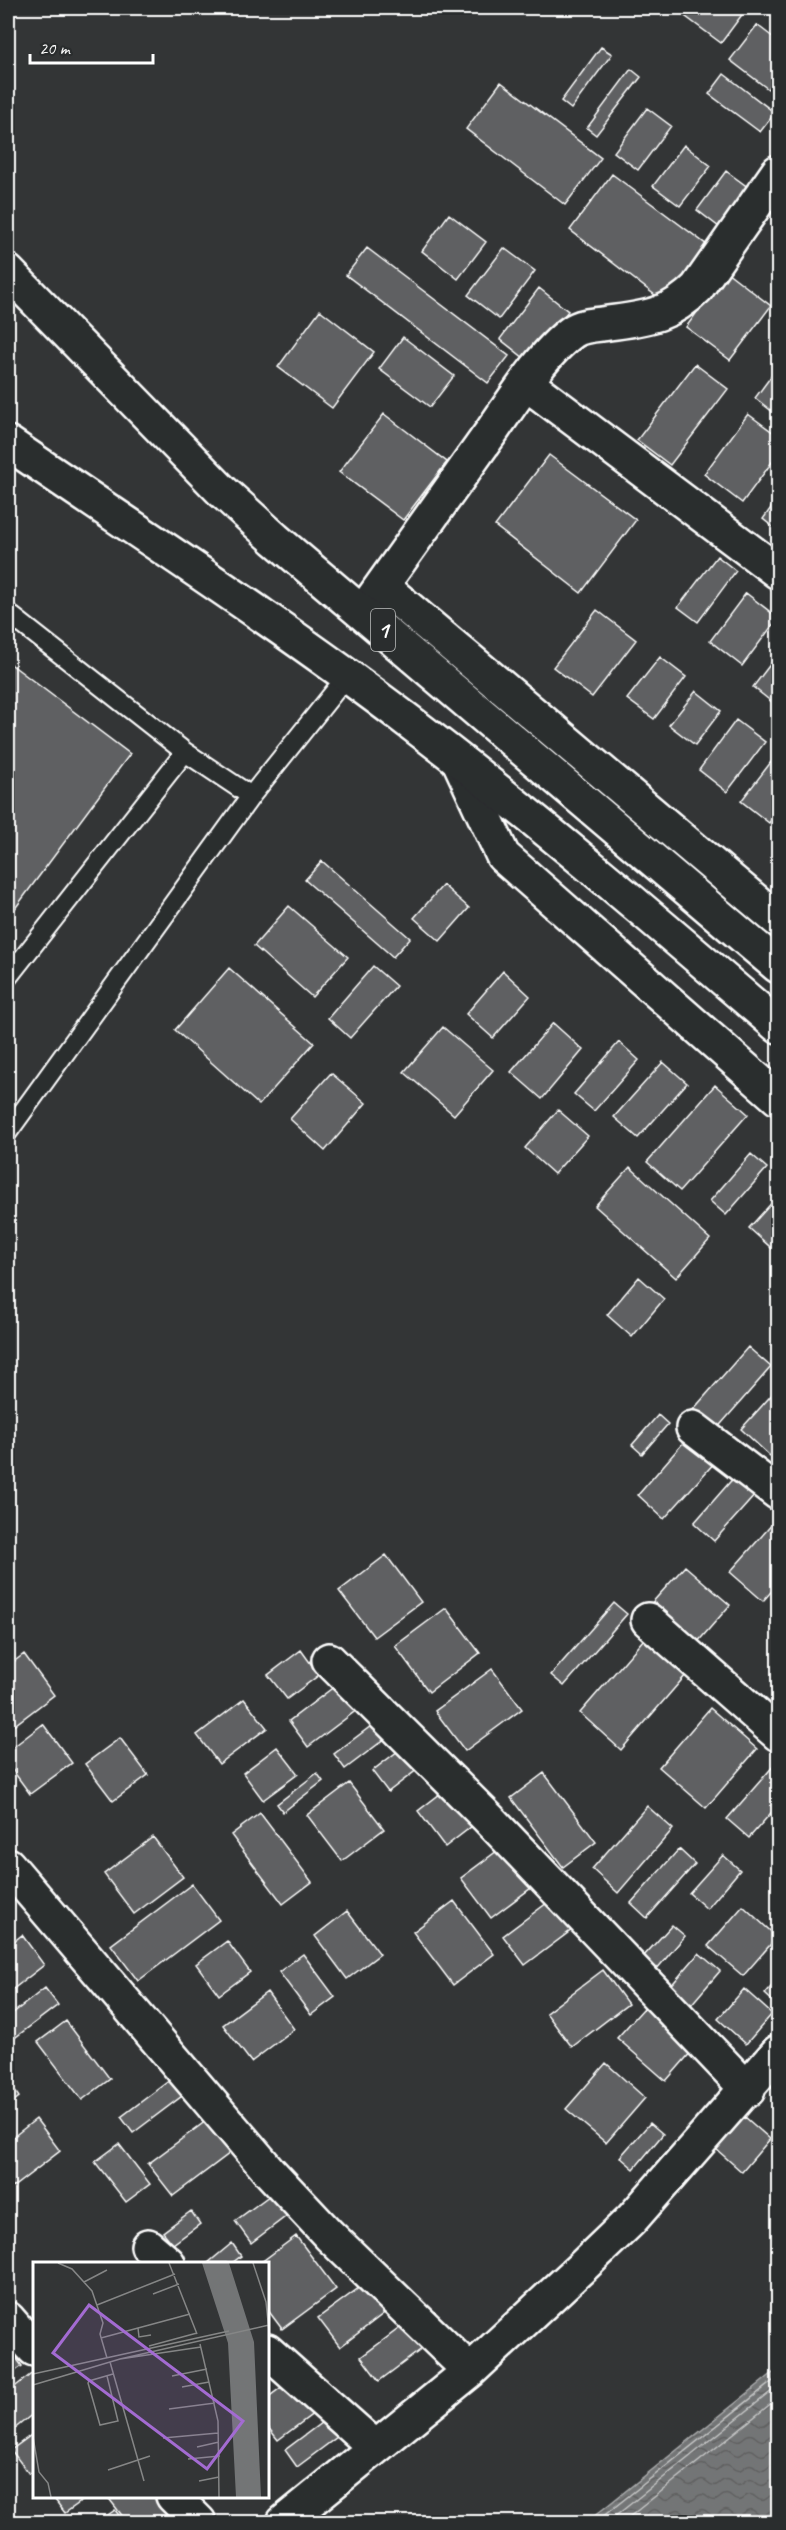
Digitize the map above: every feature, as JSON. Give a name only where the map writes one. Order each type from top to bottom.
[{"type":"street","points":[[363,612],[526,383],[573,331],[588,326],[651,317],[670,310],[682,302],[697,288],[778,172]]},
{"type":"street","name":"1","points":[[8,272],[220,490],[274,539],[363,612],[778,966]]},
{"type":"street","points":[[526,383],[778,572]]},
{"type":"street","name":"1","points":[[8,443],[346,676],[459,761],[778,1026]]},
{"type":"street","points":[[382,586],[778,920]]},
{"type":"street","points":[[459,761],[503,856],[778,1098]]},
{"type":"street","points":[[693,1428],[778,1492]]},
{"type":"street","points":[[648,1620],[778,1734]]},
{"type":"street","points":[[329,1660],[488,1818],[748,2090]]},
{"type":"street","points":[[8,1865],[269,2172],[328,2235],[470,2371]]},
{"type":"street","points":[[284,2523],[470,2371],[631,2220],[748,2090],[778,2052]]},
{"type":"street","points":[[8,2319],[33,2348]]},
{"type":"street","points":[[268,2352],[375,2447]]},
{"type":"street","points":[[174,2497],[200,2523]]},
{"type":"lane","points":[[8,613],[185,752],[251,796]]},
{"type":"lane","points":[[8,1132],[251,796],[346,676]]},
{"type":"lane","points":[[8,976],[185,752]]},
{"type":"water","points":[[778,2369],[778,2522],[587,2522]]},
{"type":"building","points":[[674,8],[747,8],[721,43]]},
{"type":"building","points":[[757,25],[778,41],[778,75],[768,89],[730,60]]},
{"type":"building","points":[[601,47],[612,54],[571,109],[561,101]]},
{"type":"building","points":[[631,69],[641,77],[596,135],[587,128]]},
{"type":"building","points":[[724,74],[775,113],[760,132],[709,94]]},
{"type":"building","points":[[501,82],[601,158],[565,205],[466,129]]},
{"type":"building","points":[[647,108],[671,126],[638,170],[614,152]]},
{"type":"building","points":[[684,145],[711,166],[680,206],[653,186]]},
{"type":"building","points":[[726,171],[749,188],[719,227],[697,210]]},
{"type":"building","points":[[612,174],[711,248],[668,305],[570,230]]},
{"type":"building","points":[[449,214],[486,242],[458,279],[422,251]]},
{"type":"building","points":[[367,248],[509,356],[488,383],[346,275]]},
{"type":"building","points":[[504,248],[535,271],[499,319],[468,295]]},
{"type":"building","points":[[727,272],[771,306],[730,360],[686,327]]},
{"type":"building","points":[[539,288],[568,311],[529,362],[500,339]]},
{"type":"building","points":[[320,310],[374,352],[332,408],[278,367]]},
{"type":"building","points":[[403,337],[454,376],[430,407],[379,369]]},
{"type":"building","points":[[695,364],[728,389],[670,465],[637,440]]},
{"type":"building","points":[[778,367],[778,416],[755,398]]},
{"type":"building","points":[[384,414],[447,462],[403,520],[339,472]]},
{"type":"building","points":[[748,414],[778,436],[778,454],[742,503],[704,474]]},
{"type":"building","points":[[549,455],[636,520],[581,593],[495,526]]},
{"type":"building","points":[[778,498],[778,531],[763,519]]},
{"type":"building","points":[[717,556],[736,571],[698,622],[678,607]]},
{"type":"building","points":[[746,593],[778,618],[742,666],[710,641]]},
{"type":"building","points":[[597,610],[636,640],[592,697],[553,667]]},
{"type":"building","points":[[778,654],[778,707],[753,687]]},
{"type":"building","points":[[660,657],[686,677],[654,719],[627,699]]},
{"type":"building","points":[[8,662],[130,754],[8,918]]},
{"type":"building","points":[[696,691],[721,711],[695,745],[669,725]]},
{"type":"building","points":[[736,720],[765,742],[727,792],[699,770]]},
{"type":"building","points":[[771,762],[778,768],[778,811],[769,823],[741,801]]},
{"type":"building","points":[[322,861],[410,938],[393,957],[305,880]]},
{"type":"building","points":[[443,885],[469,908],[440,941],[414,918]]},
{"type":"building","points":[[289,906],[348,957],[312,997],[254,946]]},
{"type":"building","points":[[373,966],[396,986],[350,1038],[328,1018]]},
{"type":"building","points":[[229,968],[314,1043],[259,1105],[175,1030]]},
{"type":"building","points":[[503,971],[530,996],[493,1038],[466,1014]]},
{"type":"building","points":[[553,1023],[583,1050],[542,1099],[511,1072]]},
{"type":"building","points":[[443,1027],[493,1070],[454,1115],[404,1072]]},
{"type":"building","points":[[619,1042],[639,1060],[594,1111],[574,1094]]},
{"type":"building","points":[[663,1062],[687,1083],[638,1138],[614,1117]]},
{"type":"building","points":[[331,1073],[366,1103],[325,1151],[290,1119]]},
{"type":"building","points":[[715,1085],[748,1114],[680,1191],[647,1162]]},
{"type":"building","points":[[558,1110],[588,1136],[554,1174],[525,1148]]},
{"type":"building","points":[[751,1154],[767,1168],[726,1215],[710,1201]]},
{"type":"building","points":[[630,1167],[710,1239],[676,1278],[595,1206]]},
{"type":"building","points":[[778,1196],[778,1254],[749,1228]]},
{"type":"building","points":[[639,1277],[664,1299],[632,1337],[607,1315]]},
{"type":"building","points":[[748,1347],[771,1367],[714,1432],[691,1412]]},
{"type":"building","points":[[778,1388],[778,1446],[770,1456],[741,1429]]},
{"type":"building","points":[[658,1415],[668,1424],[642,1454],[632,1445]]},
{"type":"building","points":[[689,1436],[716,1461],[664,1519],[638,1495]]},
{"type":"building","points":[[743,1467],[764,1485],[714,1541],[694,1523]]},
{"type":"building","points":[[775,1521],[778,1525],[778,1584],[763,1601],[730,1572]]},
{"type":"building","points":[[386,1555],[421,1602],[374,1637],[339,1591]]},
{"type":"building","points":[[685,1566],[730,1605],[696,1644],[650,1605]]},
{"type":"building","points":[[614,1603],[627,1614],[564,1686],[551,1675]]},
{"type":"building","points":[[446,1608],[480,1653],[429,1692],[395,1646]]},
{"type":"building","points":[[650,1632],[692,1668],[621,1750],[580,1713]]},
{"type":"building","points":[[301,1650],[319,1675],[287,1699],[268,1675]]},
{"type":"building","points":[[24,1654],[54,1695],[8,1730],[8,1666]]},
{"type":"building","points":[[492,1669],[522,1709],[465,1751],[435,1711]]},
{"type":"building","points":[[339,1683],[358,1709],[308,1747],[289,1721]]},
{"type":"building","points":[[244,1699],[267,1728],[219,1764],[197,1735]]},
{"type":"building","points":[[710,1708],[757,1749],[706,1808],[659,1767]]},
{"type":"building","points":[[375,1723],[386,1738],[345,1769],[334,1754]]},
{"type":"building","points":[[43,1724],[72,1763],[30,1794],[8,1764],[8,1751]]},
{"type":"building","points":[[120,1738],[148,1775],[113,1801],[85,1764]]},
{"type":"building","points":[[277,1747],[298,1774],[263,1800],[243,1773]]},
{"type":"building","points":[[402,1748],[418,1769],[388,1792],[372,1771]]},
{"type":"building","points":[[776,1763],[778,1766],[778,1805],[749,1838],[727,1819]]},
{"type":"building","points":[[317,1773],[323,1781],[283,1812],[277,1804]]},
{"type":"building","points":[[544,1773],[596,1842],[563,1867],[511,1798]]},
{"type":"building","points":[[349,1783],[384,1829],[342,1861],[307,1815]]},
{"type":"building","points":[[449,1787],[476,1823],[445,1847],[418,1811]]},
{"type":"building","points":[[647,1806],[673,1829],[618,1893],[592,1869]]},
{"type":"building","points":[[260,1813],[312,1882],[283,1904],[231,1835]]},
{"type":"building","points":[[153,1837],[183,1877],[134,1914],[104,1874]]},
{"type":"building","points":[[509,1842],[539,1882],[491,1918],[461,1878]]},
{"type":"building","points":[[679,1849],[695,1864],[647,1918],[631,1903]]},
{"type":"building","points":[[723,1855],[740,1870],[707,1909],[689,1893]]},
{"type":"building","points":[[192,1884],[219,1920],[138,1981],[111,1945]]},
{"type":"building","points":[[551,1900],[573,1929],[525,1965],[503,1936]]},
{"type":"building","points":[[454,1901],[494,1954],[453,1985],[413,1932]]},
{"type":"building","points":[[743,1906],[777,1937],[743,1976],[708,1946]]},
{"type":"building","points":[[347,1911],[380,1954],[347,1979],[315,1936]]},
{"type":"building","points":[[672,1925],[685,1936],[656,1970],[642,1958]]},
{"type":"building","points":[[22,1935],[44,1965],[8,1993],[8,1946]]},
{"type":"building","points":[[227,1941],[250,1972],[219,1995],[196,1964]]},
{"type":"building","points":[[699,1953],[720,1971],[690,2006],[669,1988]]},
{"type":"building","points":[[303,1954],[335,1997],[311,2015],[279,1972]]},
{"type":"building","points":[[603,1970],[628,2004],[572,2047],[546,2013]]},
{"type":"building","points":[[776,1981],[778,1983],[778,2006],[765,1994]]},
{"type":"building","points":[[45,1988],[58,2005],[8,2043],[8,2017]]},
{"type":"building","points":[[744,1989],[772,2014],[746,2044],[718,2019]]},
{"type":"building","points":[[267,1992],[294,2029],[251,2062],[223,2025]]},
{"type":"building","points":[[644,2008],[692,2051],[666,2081],[617,2038]]},
{"type":"building","points":[[66,2021],[110,2079],[82,2100],[38,2042]]},
{"type":"building","points":[[606,2063],[645,2098],[606,2143],[566,2109]]},
{"type":"building","points":[[170,2080],[182,2096],[133,2133],[121,2117]]},
{"type":"building","points":[[8,2081],[19,2097],[8,2106]]},
{"type":"building","points":[[745,2117],[770,2139],[742,2172],[716,2149]]},
{"type":"building","points":[[36,2119],[60,2151],[8,2191],[8,2141]]},
{"type":"building","points":[[206,2121],[230,2153],[173,2196],[148,2164]]},
{"type":"building","points":[[650,2123],[663,2134],[634,2169],[620,2157]]},
{"type":"building","points":[[119,2144],[150,2184],[126,2202],[95,2162]]},
{"type":"building","points":[[277,2190],[293,2211],[251,2243],[235,2221]]},
{"type":"building","points":[[191,2211],[200,2224],[173,2244],[163,2232]]},
{"type":"building","points":[[296,2236],[336,2289],[282,2329],[268,2310],[268,2262],[261,2262]]},
{"type":"building","points":[[232,2243],[241,2256],[233,2262],[209,2262]]},
{"type":"building","points":[[367,2282],[388,2310],[340,2347],[318,2318]]},
{"type":"building","points":[[409,2321],[427,2345],[379,2381],[361,2357]]},
{"type":"building","points":[[8,2347],[22,2366],[8,2376]]},
{"type":"building","points":[[33,2373],[33,2414],[8,2434],[8,2392]]},
{"type":"building","points":[[294,2378],[318,2410],[278,2440],[268,2427],[268,2397]]},
{"type":"building","points":[[333,2414],[345,2431],[297,2467],[285,2450]]},
{"type":"building","points":[[33,2434],[33,2471],[29,2474],[11,2450]]},
{"type":"building","points":[[53,2497],[88,2497],[65,2513]]},
{"type":"building","points":[[108,2497],[163,2497],[177,2515],[166,2522],[127,2522]]},
{"type":"building","points":[[115,2510],[124,2522],[98,2522]]}]
